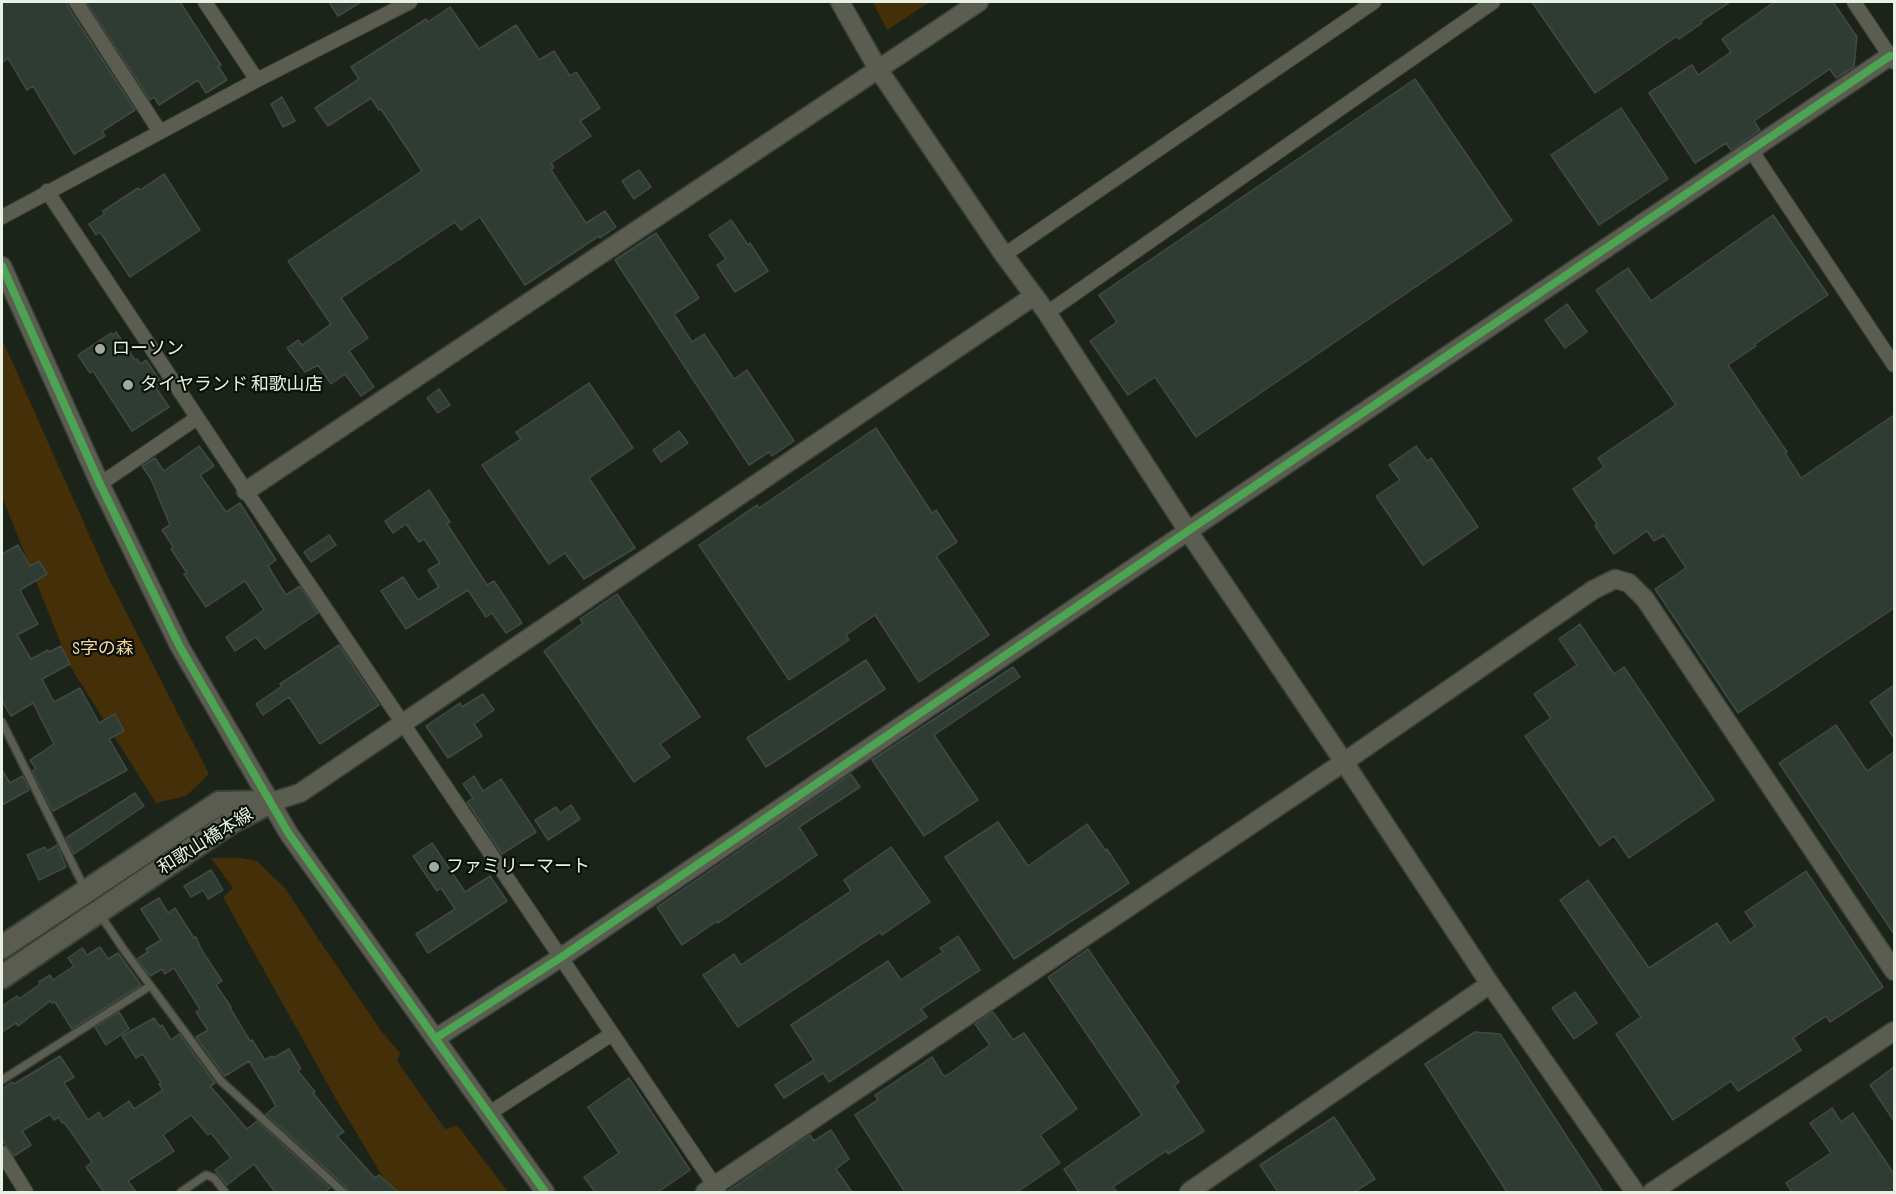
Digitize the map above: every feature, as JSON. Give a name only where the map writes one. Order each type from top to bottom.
[{"type":"main road","name":"和歌山橋本線","points":[[2,947],[219,803],[271,802]]},
{"type":"main road","name":"和歌山橋本線","points":[[2,977],[233,821],[271,802]]},
{"type":"street","points":[[76,2],[160,132]]},
{"type":"street","points":[[205,2],[257,80]]},
{"type":"street","points":[[2,217],[257,80],[410,2]]},
{"type":"street","points":[[840,2],[878,69],[1004,255],[1047,313],[1188,531],[1490,984],[1635,1192]]},
{"type":"street","points":[[246,491],[979,2]]},
{"type":"street","points":[[1004,255],[1374,2]]},
{"type":"street","points":[[1047,313],[1493,2]]},
{"type":"street","points":[[436,1038],[560,958],[1751,150],[1893,59],[1854,2]]},
{"type":"street","points":[[1751,150],[1894,365]]},
{"type":"street","points":[[47,192],[612,1034],[713,1190],[1344,762],[1593,590],[1615,579],[1629,583],[1645,599],[1894,971]]},
{"type":"street","points":[[2,266],[100,484],[180,647],[290,834],[545,1192]]},
{"type":"street","points":[[271,802],[300,793],[1034,296]]},
{"type":"street","points":[[100,484],[197,418]]},
{"type":"street","points":[[86,890],[99,912]]},
{"type":"street","points":[[1189,1192],[1490,984]]},
{"type":"street","points":[[1652,1192],[1894,1031]]},
{"type":"street","points":[[488,1114],[612,1034]]},
{"type":"street","points":[[2,1153],[26,1192]]},
{"type":"lane","points":[[2,722],[86,890]]},
{"type":"lane","points":[[99,912],[220,1081],[343,1192]]},
{"type":"lane","points":[[2,1080],[150,986]]},
{"type":"lane","points":[[181,1192],[206,1175],[214,1178],[225,1192]]},
{"type":"green space","points":[[873,2],[930,2],[887,30]]},
{"type":"green space","name":"S字の森","points":[[2,339],[107,575],[209,774],[186,796],[156,803],[70,666],[2,497]]},
{"type":"green space","points":[[211,858],[240,858],[257,861],[285,888],[382,1032],[400,1053],[397,1061],[445,1129],[457,1126],[461,1130],[508,1192],[392,1192],[336,1099],[223,897],[233,888]]},
{"type":"building","points":[[2,2],[67,2],[68,7],[135,110],[102,131],[105,136],[74,154],[33,86],[27,90],[8,58],[2,63]]},
{"type":"building","points":[[86,2],[180,2],[221,65],[218,66],[227,80],[206,93],[198,80],[159,105],[154,97],[150,100]]},
{"type":"building","points":[[329,2],[361,2],[338,16]]},
{"type":"building","points":[[1532,2],[1730,2],[1679,39],[1677,36],[1595,93]]},
{"type":"building","points":[[1774,2],[1833,2],[1857,37],[1854,67],[1836,78],[1830,69],[1754,121],[1760,130],[1731,150],[1726,143],[1695,163],[1649,93],[1692,65],[1698,75],[1731,52],[1722,39]]},
{"type":"building","points":[[450,7],[479,49],[516,25],[539,60],[554,51],[570,76],[576,72],[600,108],[580,121],[591,136],[551,163],[554,168],[551,170],[586,223],[605,211],[616,227],[525,285],[480,217],[461,230],[455,222],[341,298],[368,338],[349,351],[374,387],[361,396],[345,374],[331,384],[318,365],[305,372],[287,348],[298,340],[302,345],[331,324],[288,261],[422,171],[381,109],[379,110],[371,98],[328,126],[315,108],[359,79],[351,67],[426,19],[428,22]]},
{"type":"building","points":[[1415,79],[1512,221],[1196,437],[1155,377],[1128,395],[1090,341],[1117,322],[1099,295]]},
{"type":"building","points":[[282,97],[295,121],[283,127],[271,104]]},
{"type":"building","points":[[1621,108],[1668,179],[1599,225],[1551,155]]},
{"type":"building","points":[[639,170],[651,187],[634,199],[622,181]]},
{"type":"building","points":[[164,174],[200,230],[130,277],[100,232],[96,235],[89,224],[104,214],[103,211]]},
{"type":"building","points":[[1773,215],[1828,295],[1728,365],[1787,452],[1785,453],[1801,478],[1894,415],[1894,608],[1738,713],[1655,589],[1686,568],[1664,535],[1654,541],[1647,531],[1614,554],[1573,489],[1604,467],[1598,458],[1676,405],[1596,290],[1628,268],[1651,301]]},
{"type":"building","points":[[731,220],[748,245],[750,243],[768,271],[735,292],[717,265],[726,259],[709,235]]},
{"type":"building","points":[[656,233],[699,298],[674,314],[692,342],[704,334],[734,379],[747,370],[794,441],[772,456],[769,452],[749,465],[615,260]]},
{"type":"building","points":[[1567,304],[1587,332],[1565,348],[1545,320]]},
{"type":"building","points":[[116,332],[135,360],[137,359],[140,364],[146,360],[162,384],[156,388],[169,407],[132,431],[93,371],[90,373],[78,355]]},
{"type":"building","points":[[589,383],[633,448],[589,478],[635,548],[584,579],[565,553],[549,564],[482,465],[521,439],[516,432]]},
{"type":"building","points":[[439,389],[450,405],[438,413],[427,398]]},
{"type":"building","points":[[876,428],[932,513],[936,510],[957,542],[936,556],[989,635],[919,682],[875,615],[846,635],[849,640],[789,680],[699,545],[757,505],[759,508]]},
{"type":"building","points":[[679,431],[688,443],[661,462],[653,450]]},
{"type":"building","points":[[199,446],[214,466],[200,475],[226,512],[240,503],[276,560],[268,566],[286,595],[300,586],[318,613],[265,649],[256,637],[235,651],[226,637],[264,610],[245,581],[206,607],[184,574],[187,573],[162,530],[170,525],[151,479],[142,466],[155,458],[164,471]]},
{"type":"building","points":[[1416,446],[1427,461],[1431,458],[1478,527],[1423,565],[1376,496],[1400,480],[1389,465]]},
{"type":"building","points":[[429,490],[450,522],[447,524],[487,585],[494,581],[522,623],[506,633],[492,613],[486,617],[468,590],[406,629],[381,591],[403,577],[418,600],[439,587],[428,570],[440,563],[424,539],[419,542],[406,524],[393,533],[385,521]]},
{"type":"building","points":[[329,535],[336,545],[311,562],[304,552]]},
{"type":"building","points":[[18,545],[30,566],[39,561],[47,574],[20,590],[38,624],[17,635],[31,659],[61,646],[70,664],[42,679],[54,702],[80,688],[99,723],[115,714],[124,731],[109,739],[127,770],[53,811],[32,771],[36,769],[30,760],[54,744],[33,703],[11,716],[2,701],[2,554]]},
{"type":"building","points":[[617,594],[700,717],[660,744],[670,757],[634,782],[544,651],[583,623],[580,619]]},
{"type":"building","points":[[1580,624],[1614,674],[1624,667],[1714,800],[1629,858],[1614,836],[1600,846],[1525,736],[1551,718],[1534,694],[1577,665],[1559,639]]},
{"type":"building","points":[[339,645],[379,705],[320,744],[289,697],[263,715],[256,704],[282,686],[280,684]]},
{"type":"building","points":[[866,660],[885,689],[766,767],[747,738]]},
{"type":"building","points":[[1013,667],[1020,677],[934,735],[978,800],[924,836],[872,760]]},
{"type":"building","points":[[1894,685],[1894,738],[1870,702]]},
{"type":"building","points":[[483,694],[494,710],[474,724],[482,736],[448,758],[426,726],[460,703],[462,707]]},
{"type":"building","points":[[1836,725],[1867,771],[1894,752],[1894,934],[1779,763]]},
{"type":"building","points":[[2,770],[10,783],[23,776],[29,790],[2,805]]},
{"type":"building","points":[[851,774],[860,787],[799,827],[817,855],[682,945],[657,907]]},
{"type":"building","points":[[474,776],[483,791],[501,779],[536,832],[502,854],[467,802],[473,798],[463,784]]},
{"type":"building","points":[[135,793],[144,806],[74,854],[66,838]]},
{"type":"building","points":[[571,805],[580,819],[548,840],[535,820],[556,807],[560,813]]},
{"type":"building","points":[[998,822],[1028,866],[1087,824],[1129,883],[1014,959],[945,857]]},
{"type":"building","points":[[432,843],[465,892],[490,876],[507,901],[428,953],[416,934],[455,909],[441,888],[437,891],[413,856]]},
{"type":"building","points":[[57,845],[66,867],[39,880],[27,855],[45,847],[47,851]]},
{"type":"building","points":[[891,847],[930,902],[882,935],[880,932],[738,1027],[703,975],[734,954],[741,965],[851,891],[844,880]]},
{"type":"building","points":[[211,870],[223,890],[208,899],[203,890],[191,897],[184,886]]},
{"type":"building","points":[[1806,871],[1883,987],[1830,1022],[1826,1016],[1793,1038],[1801,1050],[1738,1091],[1731,1081],[1673,1120],[1616,1034],[1641,1017],[1560,900],[1588,880],[1649,968],[1717,923],[1730,943],[1755,926],[1745,912]]},
{"type":"building","points":[[159,898],[168,913],[175,908],[194,938],[196,937],[201,949],[222,981],[216,985],[250,1041],[252,1040],[265,1060],[289,1049],[301,1069],[298,1071],[344,1132],[337,1136],[375,1178],[379,1175],[398,1192],[349,1192],[266,1114],[276,1106],[249,1061],[225,1076],[196,1037],[208,1030],[196,1012],[200,1009],[174,968],[165,974],[162,969],[150,976],[137,959],[148,952],[146,949],[161,940],[141,909]]},
{"type":"building","points":[[958,936],[980,970],[921,1009],[927,1017],[829,1082],[823,1073],[784,1098],[775,1085],[814,1060],[791,1025],[888,961],[901,980],[943,952],[940,948]]},
{"type":"building","points":[[100,947],[108,959],[118,953],[141,985],[72,1029],[55,1002],[50,1001],[18,1026],[16,1023],[2,1032],[2,1006],[17,996],[19,999],[50,975],[53,980],[74,966],[68,958],[82,948],[87,955]]},
{"type":"building","points":[[1088,949],[1179,1082],[1174,1086],[1204,1131],[1168,1154],[1166,1151],[1113,1187],[1117,1192],[1079,1192],[1064,1169],[1142,1115],[1048,977]]},
{"type":"building","points":[[1575,992],[1597,1023],[1574,1039],[1552,1008]]},
{"type":"building","points":[[119,1012],[129,1029],[106,1045],[95,1027]]},
{"type":"building","points":[[993,1012],[1013,1040],[1024,1033],[1077,1109],[1040,1135],[1060,1163],[1017,1192],[905,1192],[855,1115],[878,1100],[875,1095],[932,1057],[943,1075],[946,1076],[990,1045],[975,1024]]},
{"type":"building","points":[[154,1018],[160,1027],[162,1025],[171,1040],[179,1034],[215,1083],[210,1086],[247,1129],[257,1121],[330,1188],[324,1192],[275,1192],[254,1164],[227,1185],[215,1170],[231,1158],[211,1133],[208,1135],[191,1115],[163,1135],[174,1151],[128,1181],[136,1192],[104,1192],[86,1167],[92,1162],[64,1122],[62,1123],[59,1117],[54,1120],[50,1114],[22,1131],[31,1145],[14,1156],[2,1140],[2,1089],[60,1056],[74,1077],[64,1083],[88,1120],[99,1112],[103,1119],[129,1101],[134,1109],[163,1090],[143,1054],[136,1058],[122,1036]]},
{"type":"building","points":[[1475,1032],[1500,1034],[1603,1192],[1507,1192],[1425,1064]]},
{"type":"building","points":[[1894,1067],[1894,1121],[1870,1085]]},
{"type":"building","points":[[629,1078],[690,1170],[658,1192],[595,1192],[584,1177],[619,1153],[588,1107]]},
{"type":"building","points":[[1832,1108],[1841,1122],[1853,1113],[1894,1174],[1894,1192],[1792,1192],[1786,1183],[1831,1153],[1810,1123]]},
{"type":"building","points":[[1334,1117],[1375,1179],[1354,1192],[1278,1192],[1260,1165]]},
{"type":"building","points":[[831,1130],[849,1159],[836,1169],[852,1192],[728,1192],[810,1135],[814,1141]]},
{"type":"cycle path","points":[[436,1038],[560,958],[1890,56]]},
{"type":"cycle path","points":[[2,266],[100,484],[180,647],[289,834],[545,1192]]},
{"type":"place","name":"ローソン","points":[[100,349]]},
{"type":"place","name":"タイヤランド 和歌山店","points":[[128,385]]},
{"type":"place","name":"ファミリーマート","points":[[434,867]]}]
